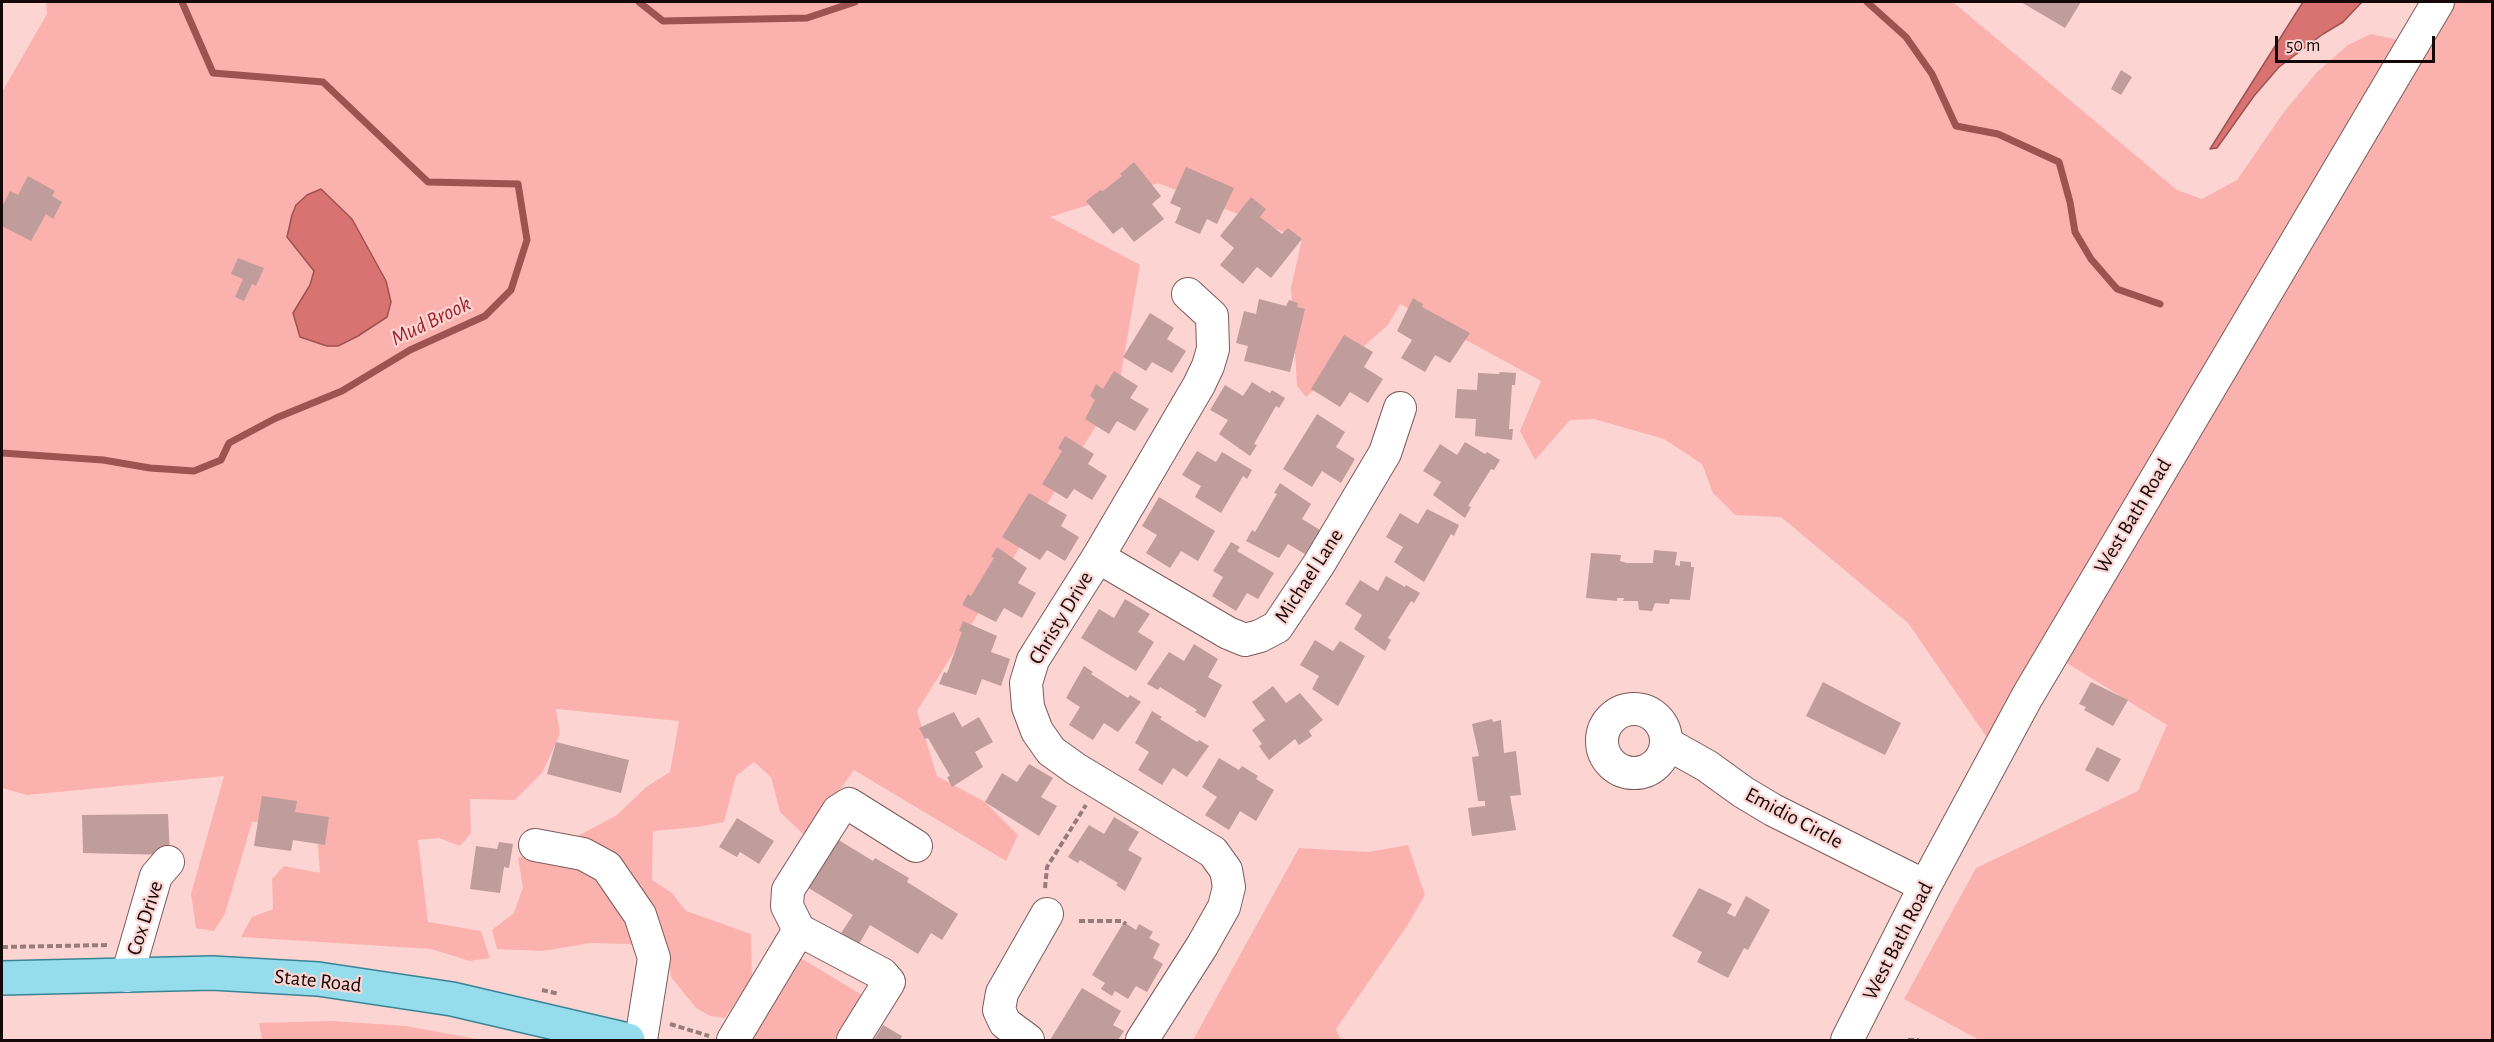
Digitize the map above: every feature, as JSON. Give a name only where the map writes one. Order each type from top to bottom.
[{"type":"main road","name":"State Road","points":[[2,978],[212,973],[318,979],[452,999],[628,1041]]},
{"type":"street","name":"West Bath Road","points":[[1847,1041],[1925,886],[2027,697],[2438,2]]},
{"type":"street","name":"Christy Drive","points":[[1143,1041],[1203,946],[1224,907],[1229,887],[1226,870],[1213,852],[1076,769],[1051,751],[1037,731],[1028,707],[1026,683],[1033,660],[1098,557],[1208,366],[1213,349],[1212,316],[1188,294]]},
{"type":"street","name":"Michael Lane","points":[[1098,557],[1228,633],[1245,640],[1260,636],[1277,627],[1319,564],[1385,453],[1401,408]]},
{"type":"street","name":"Emidio Circle","points":[[1666,743],[1707,766],[1773,810],[1925,886]]},
{"type":"street","points":[[853,1041],[889,982],[882,974],[799,930],[787,906],[788,890],[838,811],[849,804],[916,846]]},
{"type":"street","points":[[535,845],[583,854],[607,867],[639,915],[654,958],[640,1041]]},
{"type":"street","name":"Cox Drive","points":[[127,976],[156,876],[168,862]]},
{"type":"street","points":[[1028,1041],[1005,1023],[999,1010],[1002,993],[1046,906]]},
{"type":"street","points":[[733,1041],[799,930]]},
{"type":"path","points":[[1046,906],[1047,867],[1087,803]]},
{"type":"path","points":[[1079,921],[1122,921],[1126,924]]},
{"type":"path","points":[[1908,1041],[1919,1041]]},
{"type":"shaded area","points":[[46,2],[1953,2],[2177,190],[2202,199],[2237,180],[2284,112],[2317,72],[2348,45],[2371,34],[2412,43],[2437,2],[2492,2],[2492,1040],[1979,1040],[1904,999],[1976,868],[2138,791],[2167,725],[2054,655],[1997,752],[1908,623],[1781,517],[1735,515],[1713,493],[1702,464],[1664,439],[1594,419],[1570,420],[1535,460],[1520,431],[1541,381],[1400,304],[1388,325],[1306,397],[1297,386],[1291,288],[1302,239],[1158,183],[1050,217],[1140,265],[1118,391],[917,711],[937,776],[985,802],[1018,835],[1006,861],[854,770],[806,837],[780,812],[771,777],[754,762],[736,776],[724,822],[653,831],[652,880],[672,893],[686,911],[751,934],[752,978],[725,1018],[710,1016],[696,1008],[671,977],[668,952],[628,944],[591,943],[543,951],[497,949],[492,930],[514,913],[523,887],[518,858],[576,837],[617,815],[646,787],[670,772],[679,721],[556,709],[560,734],[542,773],[515,800],[470,799],[471,833],[460,846],[439,838],[418,840],[428,922],[481,931],[490,958],[470,961],[431,949],[241,937],[252,917],[273,909],[272,879],[284,866],[320,873],[316,822],[252,822],[225,914],[214,931],[196,928],[191,894],[224,776],[27,795],[2,788],[2,92],[47,14]]},
{"type":"shaded area","points":[[2303,2],[2362,2],[2343,22],[2279,67],[2254,96],[2217,148],[2210,149]]},
{"type":"shaded area","points":[[321,189],[352,219],[386,281],[391,302],[387,317],[338,346],[327,346],[300,337],[293,313],[310,285],[314,271],[287,237],[296,205],[307,195]]},
{"type":"shaded area","points":[[1408,845],[1425,895],[1407,926],[1336,1029],[1341,1040],[1193,1040],[1299,848],[1368,852]]},
{"type":"shaded area","points":[[796,955],[867,998],[840,1040],[745,1040]]},
{"type":"shaded area","points":[[333,1021],[406,1026],[482,1040],[262,1040],[259,1023]]},
{"type":"building","points":[[2021,2],[2081,2],[2065,28]]},
{"type":"building","points":[[2121,70],[2132,77],[2121,95],[2111,89]]},
{"type":"building","points":[[1134,162],[1161,196],[1152,204],[1164,219],[1134,242],[1122,227],[1113,234],[1086,201],[1122,176],[1120,174]]},
{"type":"building","points":[[1186,167],[1234,188],[1217,224],[1207,219],[1200,234],[1175,223],[1181,208],[1170,203]]},
{"type":"building","points":[[28,176],[55,191],[52,196],[62,202],[53,219],[46,214],[31,241],[2,226],[2,207],[10,191],[18,195]]},
{"type":"building","points":[[1251,197],[1266,209],[1260,217],[1282,234],[1288,228],[1302,239],[1271,278],[1257,267],[1243,284],[1220,265],[1234,248],[1220,236]]},
{"type":"building","points":[[238,258],[264,268],[256,286],[252,284],[244,301],[235,297],[243,279],[231,274]]},
{"type":"building","points":[[1413,298],[1423,304],[1422,307],[1470,333],[1450,363],[1435,355],[1425,372],[1401,358],[1412,340],[1397,331]]},
{"type":"building","points":[[1259,299],[1286,306],[1289,300],[1298,303],[1297,307],[1305,309],[1290,372],[1244,361],[1248,346],[1236,343],[1244,311],[1256,314]]},
{"type":"building","points":[[1150,313],[1174,328],[1167,339],[1186,351],[1172,373],[1152,362],[1146,371],[1123,357]]},
{"type":"building","points":[[1344,335],[1373,352],[1364,367],[1383,379],[1368,403],[1350,392],[1340,407],[1311,389]]},
{"type":"building","points":[[1114,371],[1138,386],[1130,398],[1149,409],[1135,431],[1117,421],[1109,434],[1085,419],[1095,400],[1090,396],[1096,384],[1103,389]]},
{"type":"building","points":[[1500,372],[1516,373],[1515,385],[1512,385],[1509,429],[1513,429],[1512,440],[1475,436],[1476,419],[1455,418],[1457,389],[1477,390],[1478,373],[1499,374]]},
{"type":"building","points":[[1252,382],[1270,393],[1272,390],[1285,398],[1279,408],[1276,406],[1254,444],[1257,445],[1250,456],[1219,434],[1228,420],[1210,410],[1225,385],[1243,396]]},
{"type":"building","points":[[1317,414],[1345,432],[1336,447],[1355,459],[1341,483],[1322,471],[1312,487],[1283,469]]},
{"type":"building","points":[[1065,436],[1094,454],[1088,464],[1107,476],[1092,500],[1074,489],[1067,499],[1042,484],[1062,451],[1058,448]]},
{"type":"building","points":[[1465,442],[1500,460],[1494,470],[1491,469],[1468,506],[1471,507],[1465,518],[1433,495],[1441,482],[1423,471],[1440,444],[1457,455]]},
{"type":"building","points":[[1197,451],[1216,462],[1222,452],[1252,470],[1247,479],[1243,476],[1221,513],[1195,497],[1201,486],[1182,475]]},
{"type":"building","points":[[1280,483],[1311,504],[1302,519],[1320,530],[1305,554],[1288,544],[1279,558],[1246,541],[1252,530],[1255,532],[1277,494],[1274,493]]},
{"type":"building","points":[[1029,493],[1067,515],[1061,526],[1079,537],[1065,561],[1047,550],[1040,560],[1002,537]]},
{"type":"building","points":[[1159,497],[1215,531],[1198,561],[1181,551],[1170,568],[1146,553],[1157,535],[1142,526]]},
{"type":"building","points":[[1427,509],[1459,525],[1454,536],[1451,534],[1424,582],[1394,562],[1403,547],[1386,537],[1400,513],[1418,524]]},
{"type":"building","points":[[1231,542],[1240,547],[1237,551],[1274,573],[1258,599],[1247,593],[1236,611],[1212,596],[1223,577],[1213,571]]},
{"type":"building","points":[[997,547],[1027,568],[1018,583],[1036,593],[1022,618],[1004,608],[996,622],[962,605],[968,594],[971,596],[994,558],[991,557]]},
{"type":"building","points":[[1654,550],[1677,552],[1675,565],[1680,566],[1680,561],[1691,562],[1691,567],[1694,567],[1690,600],[1670,599],[1669,604],[1655,603],[1652,611],[1639,610],[1638,601],[1623,601],[1624,598],[1617,598],[1617,601],[1586,598],[1591,553],[1621,555],[1620,561],[1627,563],[1653,563]]},
{"type":"building","points":[[1386,576],[1420,593],[1414,603],[1411,601],[1388,638],[1391,640],[1385,651],[1354,629],[1362,615],[1345,604],[1360,580],[1378,591]]},
{"type":"building","points":[[1125,599],[1150,614],[1138,632],[1154,642],[1136,671],[1081,638],[1099,609],[1114,618]]},
{"type":"building","points":[[963,621],[997,636],[991,652],[1010,659],[1001,686],[982,679],[976,695],[939,684],[944,672],[947,673],[962,632],[959,631]]},
{"type":"building","points":[[1315,640],[1333,651],[1340,641],[1365,656],[1338,706],[1312,689],[1319,676],[1300,665]]},
{"type":"building","points":[[1194,644],[1218,659],[1208,677],[1222,685],[1205,718],[1195,712],[1197,710],[1160,687],[1158,690],[1147,684],[1169,652],[1184,661]]},
{"type":"building","points":[[1084,666],[1093,672],[1091,674],[1128,698],[1130,695],[1141,702],[1118,732],[1104,723],[1093,740],[1069,725],[1080,707],[1066,698]]},
{"type":"building","points":[[1823,682],[1901,723],[1885,755],[1806,716]]},
{"type":"building","points":[[2091,682],[2128,700],[2113,726],[2084,710],[2086,707],[2079,704]]},
{"type":"building","points":[[1273,686],[1286,703],[1300,693],[1323,720],[1309,731],[1312,736],[1299,745],[1295,739],[1269,760],[1252,730],[1265,720],[1252,702]]},
{"type":"building","points":[[1152,711],[1162,717],[1160,719],[1197,742],[1199,740],[1209,746],[1187,777],[1173,768],[1162,785],[1138,770],[1149,752],[1135,743]]},
{"type":"building","points":[[954,712],[962,727],[979,717],[993,742],[975,752],[983,767],[952,787],[947,777],[950,776],[928,738],[925,739],[919,728]]},
{"type":"building","points":[[1492,719],[1493,722],[1501,720],[1504,753],[1516,751],[1521,795],[1510,796],[1516,830],[1472,836],[1468,808],[1485,806],[1485,801],[1478,801],[1472,757],[1479,756],[1472,724]]},
{"type":"building","points":[[556,742],[629,760],[621,793],[547,774]]},
{"type":"building","points":[[2097,747],[2121,759],[2108,782],[2085,770]]},
{"type":"building","points":[[1219,758],[1239,770],[1242,766],[1258,776],[1256,779],[1274,790],[1256,821],[1240,811],[1229,830],[1205,815],[1217,797],[1202,787]]},
{"type":"building","points":[[1029,764],[1053,778],[1041,797],[1057,806],[1039,836],[985,802],[1002,773],[1017,782]]},
{"type":"building","points":[[262,796],[297,801],[295,812],[329,817],[325,845],[293,840],[291,851],[254,846]]},
{"type":"building","points":[[168,814],[170,855],[83,853],[82,815]]},
{"type":"building","points":[[1114,817],[1139,832],[1128,850],[1142,858],[1125,891],[1116,885],[1118,883],[1080,860],[1078,863],[1068,857],[1089,825],[1104,834]]},
{"type":"building","points":[[737,818],[774,841],[759,864],[740,852],[737,857],[719,847]]},
{"type":"building","points":[[837,839],[873,861],[875,858],[909,878],[907,882],[958,914],[942,940],[931,933],[918,954],[870,925],[859,944],[841,933],[853,915],[807,887]]},
{"type":"building","points":[[499,842],[513,844],[509,868],[504,867],[500,893],[470,889],[476,846],[497,849]]},
{"type":"building","points":[[1699,888],[1732,904],[1727,913],[1735,917],[1746,896],[1770,910],[1748,950],[1744,948],[1728,978],[1697,962],[1702,952],[1672,936]]},
{"type":"building","points":[[1124,922],[1136,930],[1139,924],[1153,932],[1149,938],[1160,944],[1153,958],[1163,964],[1147,992],[1136,986],[1128,999],[1115,991],[1112,996],[1101,989],[1105,983],[1092,975]]},
{"type":"building","points":[[1082,988],[1121,1011],[1113,1025],[1124,1031],[1118,1040],[1050,1040]]},
{"type":"building","points":[[883,1025],[902,1036],[900,1040],[874,1040]]},
{"type":"waterway","name":"Mud Brook","points":[[2,453],[103,460],[150,468],[194,471],[221,460],[229,443],[276,418],[342,391],[410,350],[485,316],[511,290],[527,240],[518,184],[428,182],[323,82],[213,73],[182,2]]},
{"type":"waterway","points":[[639,2],[663,21],[807,18],[855,2]]},
{"type":"waterway","points":[[1867,2],[1906,37],[1932,74],[1956,126],[1998,134],[2059,162],[2070,202],[2075,232],[2091,259],[2117,289],[2160,304]]}]
